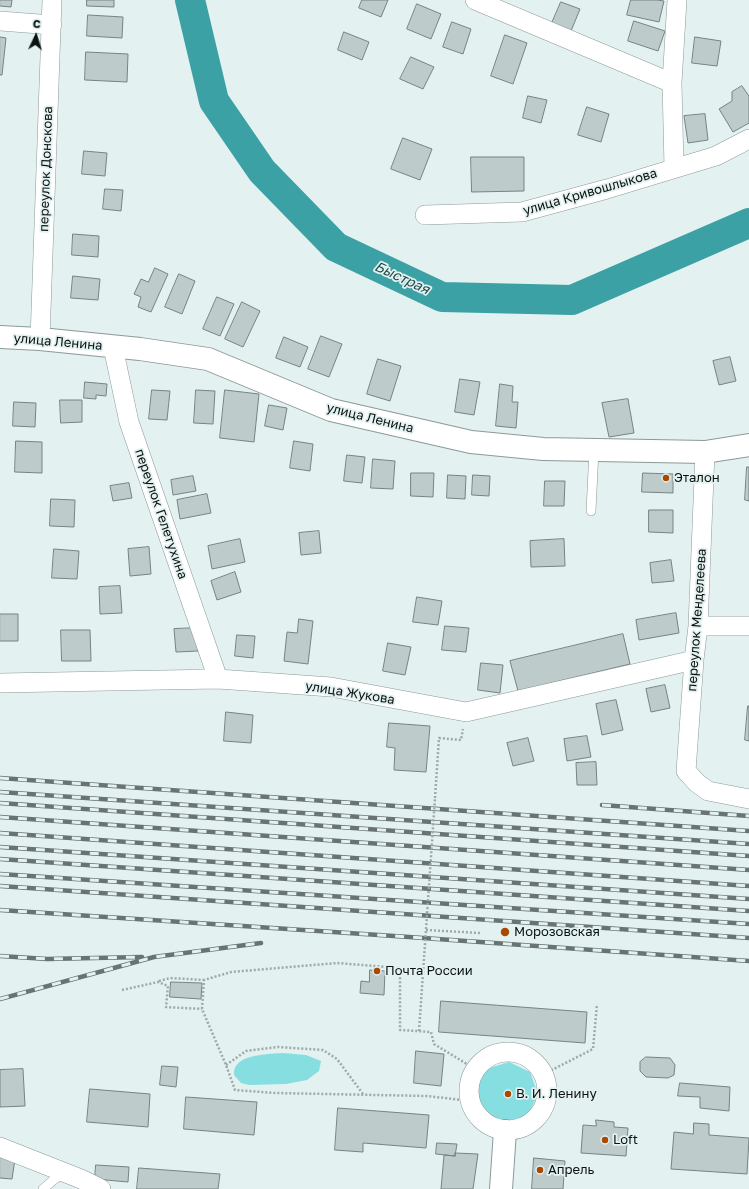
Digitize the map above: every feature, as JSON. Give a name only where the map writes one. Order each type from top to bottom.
[{"type":"street","name":"переулок Донскова","points":[[40,338],[52,0]]},
{"type":"street","points":[[475,0],[672,83]]},
{"type":"street","points":[[674,168],[672,83],[677,0]]},
{"type":"street","points":[[0,21],[52,25]]},
{"type":"street","name":"улица Кривошлыкова","points":[[425,215],[522,212],[607,189],[716,156],[749,138]]},
{"type":"street","name":"улица Ленина","points":[[0,337],[40,338],[140,349],[208,359],[331,410],[471,442],[543,449],[706,452],[749,444]]},
{"type":"street","name":"переулок Гелетухина","points":[[113,347],[129,422],[218,679]]},
{"type":"street","name":"переулок Менделеева","points":[[706,452],[698,626],[686,771],[697,783],[708,791],[749,799]]},
{"type":"street","points":[[698,626],[749,626]]},
{"type":"street","name":"улица Жукова","points":[[0,683],[218,679],[330,687],[466,712],[694,660]]},
{"type":"street","points":[[511,1052],[530,1058],[544,1074],[548,1094],[541,1113],[525,1127],[505,1131],[486,1124],[472,1109],[468,1089],[475,1069],[491,1056],[511,1052]]},
{"type":"street","points":[[501,1189],[505,1131]]},
{"type":"street","points":[[0,1147],[81,1179],[101,1189]]},
{"type":"lane","points":[[591,511],[594,450]]},
{"type":"lane","points":[[43,1189],[62,1172]]},
{"type":"path","points":[[419,1031],[439,738],[461,740]]},
{"type":"path","points":[[426,930],[480,933]]},
{"type":"path","points":[[122,990],[170,978],[204,980],[231,972],[336,963],[400,968],[400,1030],[431,1032],[434,1044],[475,1069]]},
{"type":"path","points":[[204,980],[202,988],[202,1009],[235,1090],[275,1093],[427,1096],[471,1101]]},
{"type":"path","points":[[158,982],[169,986],[166,1007],[202,1009]]},
{"type":"path","points":[[544,1074],[593,1049],[597,1004]]},
{"type":"path","points":[[226,1065],[246,1051],[278,1047],[323,1050],[337,1059],[363,1094]]},
{"type":"shaded area","points":[[283,1053],[306,1055],[321,1061],[319,1071],[307,1080],[286,1084],[249,1085],[241,1083],[234,1075],[235,1067],[245,1059],[258,1055]]},
{"type":"shaded area","points":[[509,1062],[530,1072],[538,1094],[528,1115],[506,1123],[484,1113],[476,1091],[486,1069]]},
{"type":"building","points":[[0,0],[12,0],[11,7],[0,6]]},
{"type":"building","points":[[87,0],[114,0],[114,7],[87,6]]},
{"type":"building","points":[[362,0],[388,0],[381,17],[359,8]]},
{"type":"building","points":[[631,0],[664,1],[659,22],[627,15]]},
{"type":"building","points":[[561,2],[580,9],[571,31],[552,23]]},
{"type":"building","points":[[417,4],[441,14],[431,39],[407,29]]},
{"type":"building","points":[[88,15],[123,17],[122,38],[87,36]]},
{"type":"building","points":[[634,21],[665,31],[658,51],[628,41]]},
{"type":"building","points":[[452,22],[471,29],[463,54],[443,47]]},
{"type":"building","points":[[344,32],[369,42],[362,60],[338,50]]},
{"type":"building","points":[[505,35],[527,43],[513,84],[491,76]]},
{"type":"building","points":[[0,37],[6,38],[2,75],[0,75]]},
{"type":"building","points":[[695,37],[721,41],[717,66],[692,63]]},
{"type":"building","points":[[86,52],[128,54],[127,82],[85,80]]},
{"type":"building","points":[[411,57],[434,67],[423,89],[400,79]]},
{"type":"building","points":[[742,86],[749,96],[749,123],[733,132],[719,109],[732,101],[732,92]]},
{"type":"building","points":[[528,96],[547,100],[541,123],[523,118]]},
{"type":"building","points":[[587,107],[609,114],[601,142],[578,135]]},
{"type":"building","points":[[705,114],[708,140],[688,143],[684,116]]},
{"type":"building","points":[[403,138],[432,149],[420,180],[391,169]]},
{"type":"building","points":[[84,151],[107,153],[105,176],[82,174]]},
{"type":"building","points":[[471,157],[524,157],[524,191],[472,192]]},
{"type":"building","points":[[105,189],[123,190],[121,211],[103,209]]},
{"type":"building","points":[[73,234],[99,236],[98,257],[72,255]]},
{"type":"building","points":[[155,268],[168,274],[151,312],[138,307],[141,297],[134,294],[141,279],[148,282]]},
{"type":"building","points":[[179,274],[195,281],[182,314],[165,307]]},
{"type":"building","points":[[73,276],[100,279],[98,300],[71,298]]},
{"type":"building","points":[[217,297],[234,304],[220,336],[203,329]]},
{"type":"building","points":[[242,302],[260,311],[243,347],[225,339]]},
{"type":"building","points":[[321,336],[342,344],[329,377],[308,369]]},
{"type":"building","points":[[284,337],[308,347],[300,367],[276,358]]},
{"type":"building","points":[[730,357],[736,381],[719,385],[713,361]]},
{"type":"building","points":[[378,359],[401,366],[390,401],[367,394]]},
{"type":"building","points":[[460,379],[480,382],[474,415],[455,412]]},
{"type":"building","points":[[85,382],[107,384],[106,396],[96,395],[96,399],[84,398]]},
{"type":"building","points":[[500,384],[513,386],[512,402],[518,402],[516,428],[496,426]]},
{"type":"building","points":[[152,390],[170,391],[167,420],[149,419]]},
{"type":"building","points":[[196,390],[215,391],[213,424],[194,423]]},
{"type":"building","points":[[225,390],[259,394],[254,442],[220,438]]},
{"type":"building","points":[[628,399],[634,433],[609,437],[602,403]]},
{"type":"building","points":[[60,400],[82,400],[82,422],[61,423]]},
{"type":"building","points":[[14,402],[36,403],[35,427],[13,426]]},
{"type":"building","points":[[269,405],[287,408],[283,430],[265,426]]},
{"type":"building","points":[[16,441],[42,442],[42,473],[15,472]]},
{"type":"building","points":[[294,441],[313,444],[310,471],[290,468]]},
{"type":"building","points":[[347,455],[365,457],[362,483],[344,481]]},
{"type":"building","points":[[373,459],[395,461],[393,489],[371,488]]},
{"type":"building","points":[[747,467],[749,467],[749,501],[745,500]]},
{"type":"building","points":[[411,473],[434,473],[433,497],[411,496]]},
{"type":"building","points":[[643,473],[673,474],[673,493],[642,492]]},
{"type":"building","points":[[448,475],[466,476],[465,499],[447,498]]},
{"type":"building","points":[[473,475],[490,476],[489,496],[472,495]]},
{"type":"building","points":[[193,476],[196,491],[173,495],[171,480]]},
{"type":"building","points":[[545,481],[565,481],[564,506],[544,506]]},
{"type":"building","points":[[129,483],[132,498],[113,501],[110,486]]},
{"type":"building","points":[[207,494],[211,513],[180,519],[177,500]]},
{"type":"building","points":[[51,499],[75,500],[74,527],[50,526]]},
{"type":"building","points":[[649,510],[673,510],[673,533],[649,532]]},
{"type":"building","points":[[319,531],[321,553],[301,555],[299,533]]},
{"type":"building","points":[[240,539],[245,562],[212,569],[208,546]]},
{"type":"building","points":[[564,539],[565,566],[531,567],[530,541]]},
{"type":"building","points":[[149,547],[151,574],[130,576],[128,549]]},
{"type":"building","points":[[54,549],[79,551],[77,579],[52,578]]},
{"type":"building","points":[[671,560],[674,581],[652,583],[650,563]]},
{"type":"building","points":[[235,572],[241,592],[217,600],[211,581]]},
{"type":"building","points":[[120,586],[122,613],[100,614],[99,587]]},
{"type":"building","points":[[417,597],[442,601],[438,625],[413,622]]},
{"type":"building","points":[[676,613],[679,633],[639,640],[636,620]]},
{"type":"building","points":[[0,614],[18,614],[18,641],[0,641]]},
{"type":"building","points":[[299,619],[313,621],[308,664],[284,661],[287,632],[297,633]]},
{"type":"building","points":[[445,626],[469,628],[466,652],[442,650]]},
{"type":"building","points":[[197,628],[198,651],[176,652],[174,629]]},
{"type":"building","points":[[61,630],[90,630],[91,661],[62,661]]},
{"type":"building","points":[[623,634],[630,664],[518,691],[510,661]]},
{"type":"building","points":[[237,635],[255,636],[253,658],[235,656]]},
{"type":"building","points":[[388,643],[411,647],[405,675],[383,671]]},
{"type":"building","points":[[481,663],[503,665],[500,693],[478,690]]},
{"type":"building","points":[[665,685],[670,708],[651,712],[646,689]]},
{"type":"building","points":[[616,700],[623,730],[602,735],[596,704]]},
{"type":"building","points":[[749,706],[749,741],[745,740]]},
{"type":"building","points":[[226,712],[253,715],[251,743],[224,741]]},
{"type":"building","points":[[389,723],[430,726],[426,772],[394,770],[395,748],[387,747]]},
{"type":"building","points":[[587,736],[591,757],[567,761],[564,739]]},
{"type":"building","points":[[528,738],[534,761],[513,766],[507,743]]},
{"type":"building","points":[[596,762],[597,785],[577,785],[576,763]]},
{"type":"building","points":[[370,970],[385,971],[384,995],[360,993],[361,981],[369,982]]},
{"type":"building","points":[[171,982],[202,983],[201,999],[170,997]]},
{"type":"building","points":[[441,1001],[587,1012],[585,1043],[439,1032]]},
{"type":"building","points":[[416,1051],[444,1054],[441,1086],[414,1083]]},
{"type":"building","points":[[646,1057],[670,1058],[675,1065],[674,1075],[668,1078],[646,1077],[640,1071],[640,1062]]},
{"type":"building","points":[[162,1066],[178,1067],[176,1087],[160,1085]]},
{"type":"building","points":[[23,1069],[25,1106],[0,1107],[0,1070]]},
{"type":"building","points":[[680,1083],[730,1087],[729,1111],[700,1108],[700,1097],[678,1096]]},
{"type":"building","points":[[90,1089],[150,1094],[148,1127],[87,1122]]},
{"type":"building","points":[[186,1097],[257,1102],[254,1135],[184,1129]]},
{"type":"building","points":[[338,1108],[429,1115],[426,1148],[363,1143],[363,1152],[335,1150]]},
{"type":"building","name":"Loft","points":[[596,1120],[614,1122],[614,1127],[628,1128],[626,1156],[581,1153],[583,1125],[596,1126]]},
{"type":"building","points":[[694,1123],[709,1124],[709,1135],[749,1138],[747,1174],[671,1169],[674,1132],[693,1134]]},
{"type":"building","points":[[437,1143],[457,1144],[455,1156],[436,1154]]},
{"type":"building","points":[[455,1153],[478,1154],[473,1189],[441,1189],[444,1155],[455,1156]]},
{"type":"building","points":[[0,1157],[15,1159],[12,1179],[0,1178]]},
{"type":"building","points":[[534,1158],[565,1161],[563,1189],[532,1189]]},
{"type":"building","points":[[96,1165],[129,1167],[128,1182],[95,1179]]},
{"type":"building","points":[[139,1168],[220,1174],[218,1189],[137,1189]]},
{"type":"waterway","name":"Быстрая","points":[[190,0],[214,101],[262,171],[336,247],[442,297],[572,300],[749,223]]},
{"type":"railway","points":[[0,778],[749,831]]},
{"type":"railway","points":[[0,792],[749,844]]},
{"type":"railway","points":[[0,803],[749,856]]},
{"type":"railway","points":[[602,805],[749,816]]},
{"type":"railway","points":[[0,817],[749,870]]},
{"type":"railway","points":[[0,833],[749,886]]},
{"type":"railway","points":[[0,847],[749,899]]},
{"type":"railway","points":[[0,859],[749,911]]},
{"type":"railway","points":[[0,874],[749,924]]},
{"type":"railway","points":[[0,886],[749,938]]},
{"type":"railway","points":[[0,910],[749,961]]},
{"type":"railway","points":[[0,999],[154,957],[261,943]]},
{"type":"railway","points":[[0,956],[47,959],[142,957]]},
{"type":"place","name":"Эталон","points":[[666,478]]},
{"type":"place","name":"Морозовская","points":[[505,932]]},
{"type":"place","name":"Почта России","points":[[377,971]]},
{"type":"place","name":"В. И. Ленину","points":[[508,1094]]},
{"type":"place","name":"Loft","points":[[605,1140]]},
{"type":"place","name":"Апрель","points":[[540,1170]]}]
